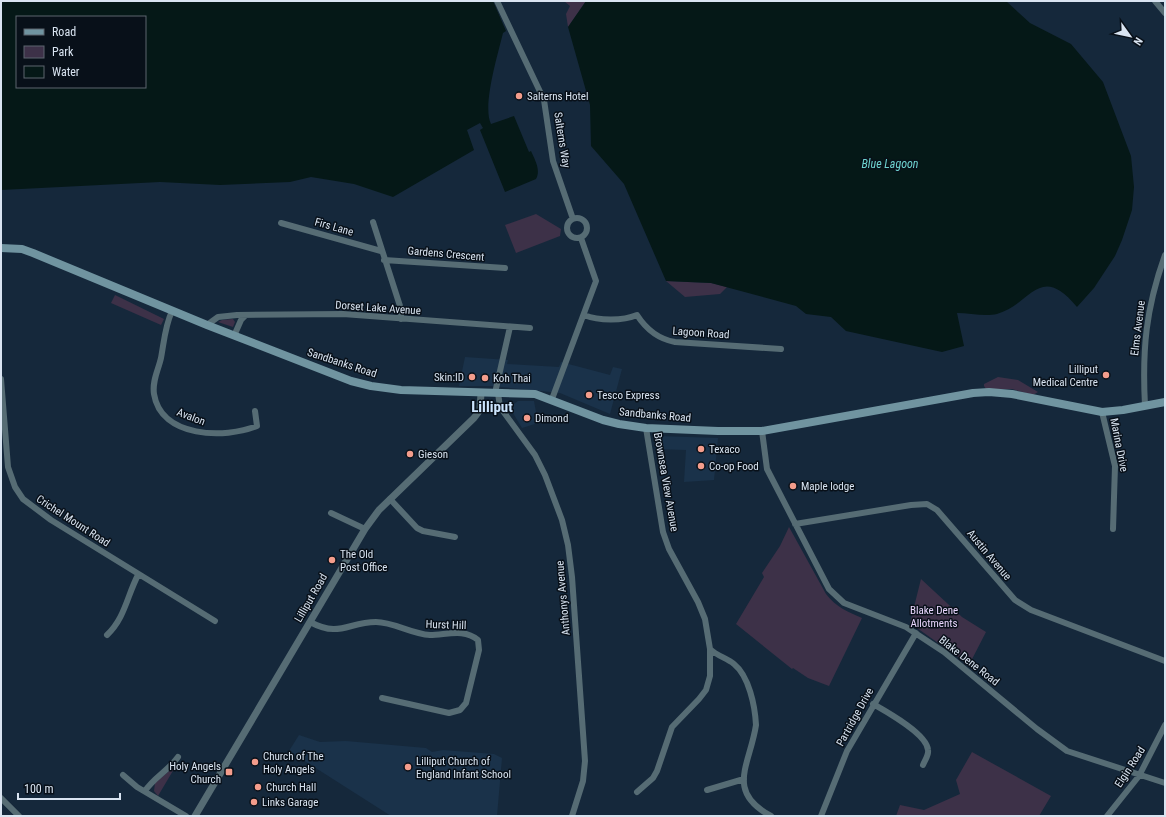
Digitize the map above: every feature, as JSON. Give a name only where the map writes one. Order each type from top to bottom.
[{"type":"main road","name":"Sandbanks Road","points":[[1,248],[12,247],[33,253],[234,336],[330,373],[371,386],[401,390],[529,393],[552,399],[603,420],[646,428],[762,431],[973,393],[990,392],[1012,394],[1102,412],[1165,402]]},
{"type":"street","name":"Salterns Way","points":[[497,1],[544,100],[553,161],[574,219],[581,219],[586,223],[586,232],[581,238],[596,281],[552,399]]},
{"type":"street","points":[[1155,1],[1165,13]]},
{"type":"street","points":[[574,219],[568,224],[568,232],[572,237],[581,238]]},
{"type":"street","points":[[373,222],[381,251],[400,306],[401,319]]},
{"type":"street","name":"Firs Lane","points":[[281,223],[381,251]]},
{"type":"street","name":"Elms Avenue","points":[[1145,406],[1143,375],[1148,314],[1154,285],[1165,255]]},
{"type":"street","name":"Gardens Crescent","points":[[384,260],[505,268]]},
{"type":"street","name":"Avalon","points":[[172,311],[168,320],[153,387],[155,400],[160,411],[169,420],[181,426],[201,433],[216,434],[231,433],[257,426],[255,411]]},
{"type":"street","name":"Dorset Lake Avenue","points":[[207,325],[218,317],[343,314],[530,328]]},
{"type":"street","name":"Lagoon Road","points":[[584,315],[626,319],[637,314],[642,323],[657,336],[670,341],[781,349]]},
{"type":"street","points":[[234,336],[241,320],[245,316]]},
{"type":"street","points":[[496,393],[510,327]]},
{"type":"street","name":"Crichel Mount Road","points":[[1,379],[4,459],[15,487],[29,505],[215,621]]},
{"type":"street","name":"Lilliput Road","points":[[195,816],[364,529],[390,499],[474,418],[480,410],[482,393]]},
{"type":"street","name":"Anthonys Avenue","points":[[496,393],[500,407],[535,455],[545,475],[556,501],[568,545],[575,609],[585,761],[583,781],[572,816]]},
{"type":"street","name":"Marina Drive","points":[[1102,412],[1115,466],[1113,530]]},
{"type":"street","name":"Brownsea View Avenue","points":[[637,792],[653,778],[657,771],[672,727],[706,690],[710,676],[710,649],[707,625],[701,607],[669,549],[663,532],[646,428]]},
{"type":"street","name":"Blake Dene Road","points":[[762,431],[767,469],[833,594],[844,603],[906,627],[916,633],[944,652],[1037,729],[1067,751],[1138,776],[1165,783]]},
{"type":"street","points":[[390,499],[417,528],[423,531],[455,537]]},
{"type":"street","name":"Austin Avenue","points":[[795,524],[911,505],[931,505],[1015,600],[1031,610],[1165,661]]},
{"type":"street","points":[[331,513],[364,529]]},
{"type":"street","points":[[107,635],[123,614],[138,574]]},
{"type":"street","name":"Hurst Hill","points":[[310,622],[324,629],[332,630],[377,622],[422,634],[463,633],[478,640],[478,650],[466,703],[460,710],[449,713],[382,698]]},
{"type":"street","name":"Partridge Drive","points":[[821,816],[847,751],[873,704],[916,633]]},
{"type":"street","points":[[710,649],[735,664],[744,676],[755,715],[753,740],[744,779],[746,795],[750,801],[771,816]]},
{"type":"street","points":[[873,704],[902,720],[926,744],[928,754],[923,765]]},
{"type":"street","name":"Elgin Road","points":[[1107,816],[1138,776],[1165,725]]},
{"type":"street","points":[[145,791],[148,786],[174,764],[178,757]]},
{"type":"street","points":[[123,775],[145,791],[186,816]]},
{"type":"street","points":[[708,790],[744,779]]},
{"type":"street","points":[[1,798],[19,816]]},
{"type":"shaded area","points":[[465,357],[508,360],[507,364],[559,367],[561,362],[610,375],[613,367],[622,369],[610,414],[560,393],[492,386],[459,386]]},
{"type":"shaded area","points":[[518,401],[534,401],[538,423],[522,428],[513,413],[514,404]]},
{"type":"shaded area","points":[[658,436],[718,438],[714,480],[684,482],[686,450],[655,449],[654,440]]},
{"type":"shaded area","name":"Lilliput Church of England Infant School","points":[[299,735],[320,742],[346,741],[426,748],[432,752],[443,750],[494,754],[502,758],[497,816],[391,816],[289,751]]},
{"type":"green space","points":[[564,1],[586,1],[568,27],[566,14],[570,6]]},
{"type":"green space","points":[[536,214],[561,229],[560,236],[516,253],[505,225]]},
{"type":"green space","points":[[666,281],[711,283],[727,287],[720,294],[685,297]]},
{"type":"green space","points":[[115,295],[164,319],[161,325],[111,303]]},
{"type":"green space","points":[[233,319],[235,322],[233,327],[218,322],[222,320]]},
{"type":"green space","points":[[998,377],[1018,380],[1038,392],[1033,395],[1012,389],[986,389],[984,384]]},
{"type":"green space","points":[[789,527],[830,599],[838,606],[862,618],[829,686],[808,678],[793,668],[792,669],[736,624],[764,577],[762,573],[780,546]]},
{"type":"green space","name":"Blake Dene Allotments","points":[[921,579],[962,617],[986,632],[969,665],[910,623]]},
{"type":"green space","points":[[972,752],[1051,796],[1039,816],[896,816],[900,805],[924,810],[960,794],[956,780]]},
{"type":"green space","points":[[174,767],[158,796],[154,791],[155,783]]},
{"type":"water","points":[[1,1],[493,1],[506,31],[503,33],[492,80],[488,105],[489,116],[491,124],[514,116],[529,152],[531,151],[537,165],[538,172],[536,179],[505,192],[480,130],[483,128],[480,123],[467,130],[474,150],[393,197],[354,184],[311,177],[290,182],[220,185],[160,182],[1,190]]},
{"type":"water","name":"Blue Lagoon","points":[[586,1],[1006,1],[1030,23],[1071,44],[1103,82],[1131,156],[1134,187],[1132,210],[1115,256],[1094,288],[1077,307],[1064,294],[1053,288],[1044,287],[1036,290],[1009,309],[997,314],[982,315],[957,313],[964,346],[942,352],[846,331],[831,317],[806,314],[796,306],[711,283],[666,281],[624,184],[591,146],[590,105],[568,27]]},
{"type":"place","name":"Salterns Hotel","points":[[519,96]]},
{"type":"place","name":"Lilliput Medical Centre","points":[[1106,375]]},
{"type":"place","name":"Skin:ID","points":[[472,377]]},
{"type":"place","name":"Koh Thai","points":[[485,378]]},
{"type":"place","name":"Tesco Express","points":[[589,395]]},
{"type":"place","name":"Dimond","points":[[527,418]]},
{"type":"place","name":"Texaco","points":[[701,449]]},
{"type":"place","name":"Gieson","points":[[410,454]]},
{"type":"place","name":"Co-op Food","points":[[701,466]]},
{"type":"place","name":"Maple lodge","points":[[793,486]]},
{"type":"place","name":"The Old Post Office","points":[[332,560]]},
{"type":"place","name":"Church of The Holy Angels","points":[[255,762]]},
{"type":"place","name":"Lilliput Church of England Infant School","points":[[408,767]]},
{"type":"place","name":"Holy Angels Church","points":[[229,772]]},
{"type":"place","name":"Church Hall","points":[[258,787]]},
{"type":"place","name":"Links Garage","points":[[254,802]]},
{"type":"district","name":"Lilliput","points":[[492,407]]}]
